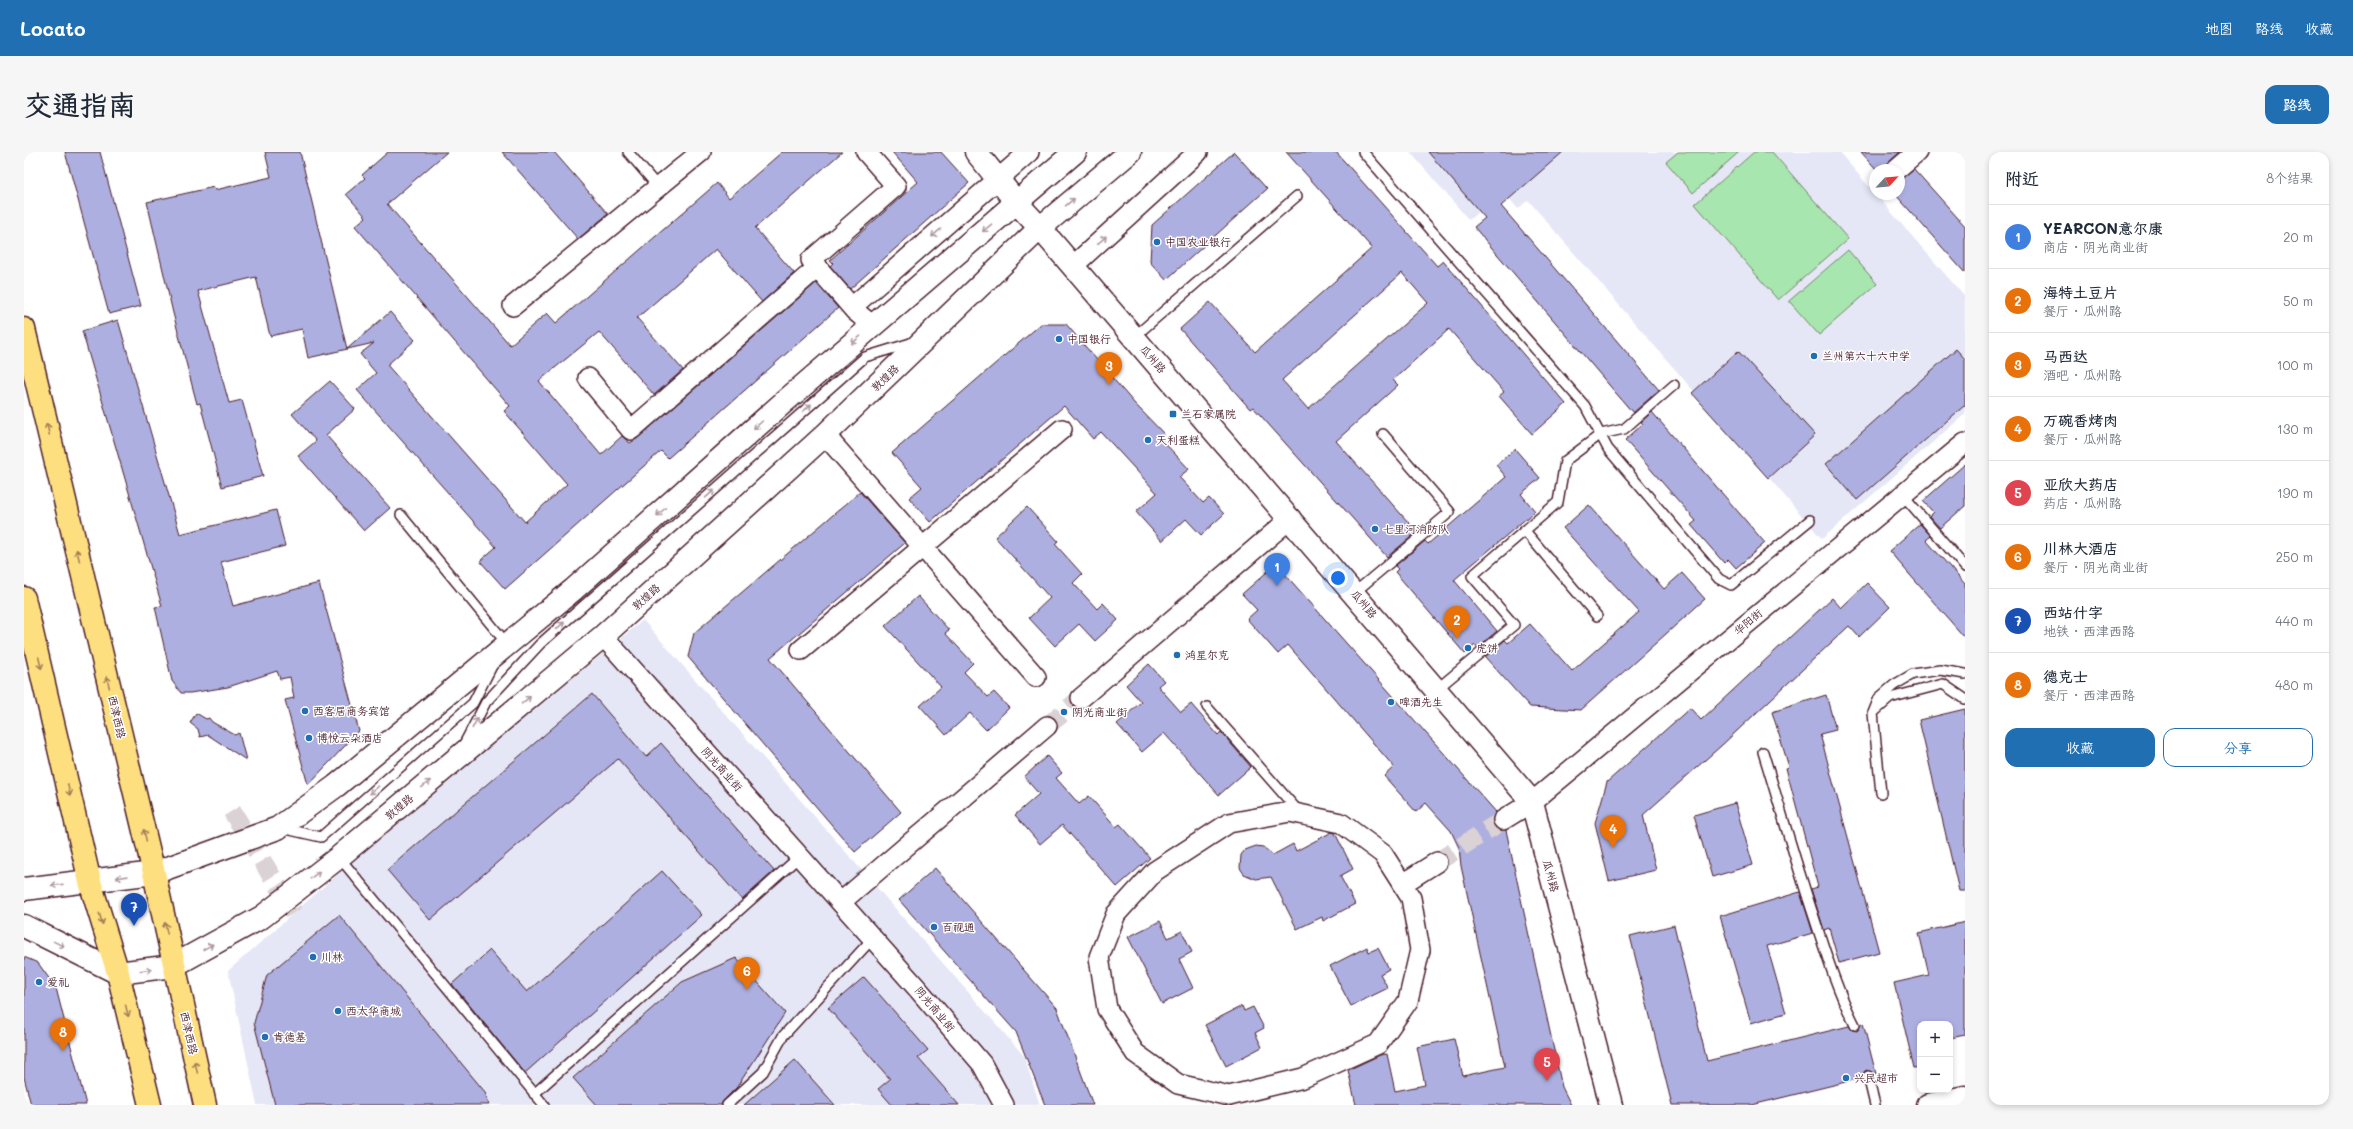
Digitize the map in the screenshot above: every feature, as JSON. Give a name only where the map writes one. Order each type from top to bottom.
[{"type":"main road","name":"瓜州路","points":[[976,152],[1017,203],[1291,518],[1532,802],[1611,1105]]},
{"type":"main road","points":[[24,889],[154,873],[278,828],[336,786],[573,590],[873,326],[1076,152]]},
{"type":"main road","name":"敦煌路","points":[[118,973],[174,966],[262,917],[339,857],[603,636],[825,435],[1040,228],[1130,152]]},
{"type":"main road","name":"西津西路","points":[[24,329],[154,873],[205,1105]]},
{"type":"main road","points":[[24,598],[90,882],[118,973],[150,1105]]},
{"type":"main road","points":[[24,926],[118,973]]},
{"type":"main road","points":[[1928,1105],[1965,1097]]},
{"type":"street","points":[[513,306],[701,152]]},
{"type":"street","points":[[866,152],[896,186],[811,260],[852,307],[873,326]]},
{"type":"street","points":[[852,307],[1029,152]]},
{"type":"street","points":[[1073,266],[1198,152]]},
{"type":"street","points":[[1903,164],[1916,152]]},
{"type":"street","points":[[588,378],[631,430],[818,267]]},
{"type":"street","points":[[801,650],[1062,429]]},
{"type":"street","points":[[825,435],[1036,677]]},
{"type":"street","name":"华阳街","points":[[1503,820],[1532,802],[1965,443]]},
{"type":"street","points":[[1081,698],[1291,518]]},
{"type":"street","name":"阴光商业街","points":[[603,636],[873,938],[982,1064],[1004,1105]]},
{"type":"street","points":[[841,902],[1047,726]]},
{"type":"street","points":[[1290,812],[1302,814],[1340,823],[1383,854],[1411,898],[1420,950],[1408,1001],[1378,1044],[1303,1078],[1229,1096],[1178,1084],[1135,1053],[1107,1009],[1099,957],[1116,914],[1155,871],[1229,823],[1290,812]]},
{"type":"street","points":[[1402,884],[1438,862]]},
{"type":"lane","points":[[628,152],[658,187]]},
{"type":"lane","points":[[1363,152],[1585,406],[1608,448],[1719,579],[1731,585],[1810,520]]},
{"type":"lane","points":[[1134,337],[1297,196]]},
{"type":"lane","points":[[457,758],[486,702],[546,639],[865,357],[925,339]]},
{"type":"lane","points":[[1437,689],[1514,625],[1472,576],[1558,502],[1565,460],[1601,434],[1624,429],[1674,385]]},
{"type":"lane","points":[[1354,592],[1450,512],[1383,434]]},
{"type":"lane","points":[[1902,495],[1965,567]]},
{"type":"lane","points":[[278,828],[321,837],[472,703],[504,646],[401,515]]},
{"type":"lane","points":[[1525,531],[1597,616]]},
{"type":"lane","points":[[1881,793],[1873,713],[1878,698],[1894,685],[1913,674],[1940,670],[1965,674]]},
{"type":"lane","points":[[1873,713],[1890,698],[1943,684],[1965,699]]},
{"type":"lane","points":[[1207,707],[1302,814]]},
{"type":"lane","points":[[1763,752],[1794,854],[1832,970],[1842,998],[1855,1025]]},
{"type":"lane","points":[[534,1094],[800,856]]},
{"type":"lane","points":[[339,857],[544,1105]]},
{"type":"lane","points":[[727,1105],[763,1072],[783,1036],[873,938]]},
{"type":"lane","points":[[1868,1076],[1875,1105]]},
{"type":"shaded area","name":"兰州第六十六中学","points":[[1410,152],[1839,152],[1869,187],[1869,200],[1881,200],[1965,297],[1965,414],[1822,539],[1528,200],[1518,209],[1503,191],[1469,220]]},
{"type":"shaded area","points":[[643,620],[1024,1056],[1040,1105],[257,1105],[228,971],[356,858]]},
{"type":"green space","points":[[1678,152],[1739,152],[1693,193],[1666,162]]},
{"type":"green space","points":[[1754,152],[1772,152],[1848,239],[1778,300],[1695,204]]},
{"type":"green space","points":[[1848,250],[1877,284],[1819,335],[1789,301]]},
{"type":"building","points":[[65,152],[100,152],[141,306],[109,314]]},
{"type":"building","points":[[265,152],[300,152],[347,349],[390,312],[415,340],[387,365],[525,522],[567,484],[504,411],[510,406],[355,226],[366,217],[346,194],[365,178],[362,175],[388,152],[447,152],[387,204],[510,345],[547,313],[556,323],[717,183],[729,198],[782,152],[842,152],[755,228],[794,273],[762,302],[716,249],[637,318],[683,370],[654,395],[599,332],[539,381],[601,455],[622,436],[630,443],[638,438],[816,283],[838,308],[668,458],[661,451],[505,589],[480,561],[496,547],[357,390],[376,373],[360,354],[374,343],[308,358],[302,329],[270,336],[256,277],[198,291],[229,403],[242,400],[263,476],[222,487],[200,403],[197,404],[173,313],[147,202],[214,187],[215,190],[271,177]]},
{"type":"building","points":[[502,152],[554,152],[608,214],[578,239]]},
{"type":"building","points":[[892,152],[941,152],[969,183],[850,289],[830,266],[833,263],[830,260],[918,182]]},
{"type":"building","points":[[1234,152],[1267,189],[1166,280],[1150,262],[1152,225]]},
{"type":"building","points":[[1286,152],[1336,152],[1437,266],[1443,261],[1566,404],[1532,434],[1499,396],[1504,392],[1449,329],[1393,380],[1398,385],[1336,441],[1417,532],[1387,557],[1253,407],[1250,409],[1180,329],[1210,302],[1255,352],[1372,248]],"holes":[[[1402,273],[1428,303],[1308,409],[1282,380]]]},
{"type":"building","points":[[1428,152],[1563,152],[1501,206],[1659,390],[1633,413],[1474,227],[1485,218]]},
{"type":"building","points":[[1861,152],[1900,152],[1888,164],[1872,164]]},
{"type":"building","points":[[1914,169],[1965,226],[1965,273],[1900,200],[1905,200],[1905,176]]},
{"type":"building","points":[[118,320],[180,534],[276,510],[285,546],[221,562],[233,606],[319,583],[359,731],[308,785],[285,700],[294,698],[290,677],[280,679],[277,671],[228,687],[190,693],[181,693],[172,681],[155,607],[162,606],[82,331]]},
{"type":"building","points":[[1041,324],[1066,324],[1134,403],[1165,435],[1161,439],[1189,469],[1179,477],[1203,503],[1209,498],[1224,514],[1201,535],[1186,519],[1162,541],[1136,512],[1157,493],[1101,432],[1093,439],[1064,406],[930,522],[909,498],[922,487],[892,453]]},
{"type":"building","points":[[1956,349],[1965,359],[1965,405],[1857,500],[1826,464]]},
{"type":"building","points":[[1738,351],[1815,435],[1768,478],[1692,393]]},
{"type":"building","points":[[330,381],[355,409],[326,435],[390,508],[364,531],[298,456],[316,441],[292,414]]},
{"type":"building","points":[[1652,412],[1765,543],[1736,568],[1728,559],[1724,563],[1691,525],[1696,521],[1625,440],[1643,424],[1641,422]]},
{"type":"building","points":[[1515,449],[1540,478],[1521,494],[1535,511],[1454,580],[1497,631],[1477,648],[1475,645],[1465,654],[1395,572],[1398,569],[1395,566],[1425,541],[1428,544],[1506,477],[1496,465]]},
{"type":"building","points":[[1965,464],[1965,506],[1940,528],[1929,516],[1933,512],[1923,501]]},
{"type":"building","points":[[860,492],[905,543],[770,658],[901,812],[855,852],[688,657],[694,633]]},
{"type":"building","points":[[1589,505],[1664,589],[1682,573],[1705,599],[1581,710],[1530,707],[1485,657],[1505,640],[1508,643],[1530,624],[1572,671],[1639,612],[1563,528]]},
{"type":"building","points":[[1027,507],[1058,541],[1055,544],[1082,574],[1073,583],[1097,609],[1103,603],[1118,620],[1095,641],[1079,624],[1055,646],[1029,618],[1050,598],[995,537]]},
{"type":"building","points":[[1920,524],[1931,536],[1926,540],[1965,584],[1965,638],[1889,551]]},
{"type":"building","points":[[1276,564],[1496,812],[1492,821],[1497,829],[1506,830],[1562,1087],[1571,1105],[1356,1105],[1348,1070],[1380,1055],[1387,1054],[1395,1091],[1425,1085],[1417,1047],[1454,1039],[1463,1076],[1505,1067],[1461,866],[1459,848],[1451,831],[1426,803],[1416,812],[1384,776],[1394,767],[1288,645],[1278,654],[1247,619],[1257,610],[1242,594]]},
{"type":"building","points":[[1867,583],[1890,607],[1859,637],[1849,626],[1722,745],[1643,815],[1656,870],[1609,881],[1595,823],[1607,782],[1690,708],[1701,720],[1832,598],[1841,608]]},
{"type":"building","points":[[918,596],[949,630],[945,633],[973,663],[964,672],[988,697],[994,692],[1009,708],[986,730],[970,713],[946,735],[920,706],[941,687],[885,626]]},
{"type":"building","points":[[1149,664],[1164,681],[1158,686],[1181,712],[1191,704],[1218,735],[1221,732],[1251,767],[1219,795],[1164,733],[1142,752],[1117,724],[1141,702],[1126,685]]},
{"type":"building","points":[[592,694],[646,757],[661,743],[774,871],[742,900],[618,759],[430,920],[387,870]]},
{"type":"building","points":[[1826,695],[1836,730],[1820,734],[1879,952],[1839,963],[1829,928],[1824,930],[1811,889],[1818,887],[1786,768],[1789,767],[1772,712]]},
{"type":"building","points":[[1965,709],[1965,891],[1959,891],[1919,720]]},
{"type":"building","points":[[196,713],[206,719],[209,718],[212,722],[235,735],[239,733],[246,760],[208,735],[200,737],[198,729],[190,723]]},
{"type":"building","points":[[1047,756],[1062,773],[1056,778],[1079,804],[1089,796],[1116,827],[1120,824],[1150,858],[1117,887],[1062,825],[1040,844],[1015,815],[1039,794],[1024,777]]},
{"type":"building","points":[[1735,803],[1753,865],[1712,877],[1694,815]]},
{"type":"building","points":[[1332,832],[1335,833],[1353,869],[1340,876],[1355,904],[1323,921],[1322,917],[1297,929],[1271,877],[1256,879],[1244,874],[1240,868],[1241,855],[1245,850],[1256,846],[1263,847],[1273,855],[1293,844],[1296,851]]},
{"type":"building","points":[[935,868],[1057,1008],[1093,1105],[1045,1105],[1016,1032],[899,900]]},
{"type":"building","points":[[662,871],[702,915],[525,1073],[452,984],[490,950],[527,992]]},
{"type":"building","points":[[1800,892],[1813,933],[1767,946],[1786,1013],[1751,1023],[1720,916]]},
{"type":"building","name":"西太华商城","points":[[339,915],[485,1092],[489,1105],[275,1105],[254,1023],[267,975]]},
{"type":"building","points":[[1160,921],[1168,938],[1182,931],[1192,952],[1179,959],[1193,988],[1162,1004],[1128,937]]},
{"type":"building","points":[[1965,922],[1965,1035],[1953,1037],[1953,1021],[1917,1021],[1917,1068],[1914,1068],[1894,983],[1929,975],[1919,933]]},
{"type":"building","points":[[1674,925],[1707,1061],[1849,1026],[1852,1030],[1857,1031],[1863,1023],[1876,1074],[1866,1070],[1862,1074],[1862,1078],[1752,1105],[1672,1105],[1630,936]]},
{"type":"building","points":[[1367,947],[1369,952],[1378,948],[1389,969],[1380,974],[1388,988],[1351,1006],[1330,966]]},
{"type":"building","points":[[24,957],[38,963],[56,988],[86,1105],[31,1105],[24,1077]]},
{"type":"building","points":[[736,958],[785,1013],[737,1087],[721,1105],[597,1105],[573,1078],[682,982]]},
{"type":"building","points":[[864,977],[928,1050],[918,1058],[959,1105],[892,1105],[878,1089],[890,1079],[828,1008]]},
{"type":"building","points":[[1242,1006],[1244,1011],[1253,1007],[1264,1028],[1255,1033],[1262,1047],[1226,1066],[1205,1025]]},
{"type":"building","points":[[795,1060],[835,1105],[744,1105]]},
{"type":"tunnel","points":[[1047,726],[1081,698]]},
{"type":"tunnel","points":[[232,811],[294,913]]},
{"type":"tunnel","points":[[1437,862],[1503,820]]},
{"type":"place","name":"中国农业银行","points":[[1157,242]]},
{"type":"place","name":"中国银行","points":[[1059,339]]},
{"type":"place","name":"兰州第六十六中学","points":[[1814,356]]},
{"type":"place","name":"马西达","points":[[1109,385]]},
{"type":"place","name":"兰石家属院","points":[[1173,414]]},
{"type":"place","name":"天利蛋糕","points":[[1148,440]]},
{"type":"place","name":"七里河消防队","points":[[1375,529]]},
{"type":"place","name":"YEARCON意尔康","points":[[1277,586]]},
{"type":"place","name":"海特土豆片","points":[[1457,639]]},
{"type":"place","name":"虎饼","points":[[1468,648]]},
{"type":"place","name":"鸿星尔克","points":[[1177,655]]},
{"type":"place","name":"啤酒先生","points":[[1391,702]]},
{"type":"place","name":"西客居商务宾馆","points":[[305,711]]},
{"type":"place","name":"阴光商业街","points":[[1064,712]]},
{"type":"place","name":"博悦云朵酒店","points":[[309,738]]},
{"type":"place","name":"万碗香烤肉","points":[[1613,848]]},
{"type":"place","name":"西站什字","points":[[134,926]]},
{"type":"place","name":"百视通","points":[[934,927]]},
{"type":"place","name":"川林","points":[[313,957]]},
{"type":"place","name":"爱礼","points":[[39,982]]},
{"type":"place","name":"川林大酒店","points":[[747,990]]},
{"type":"place","name":"西太华商城","points":[[338,1011]]},
{"type":"place","name":"肯德基","points":[[265,1037]]},
{"type":"place","name":"德克士","points":[[63,1051]]},
{"type":"place","name":"兴民超市","points":[[1846,1078]]},
{"type":"place","name":"亚欣大药店","points":[[1547,1081]]}]
